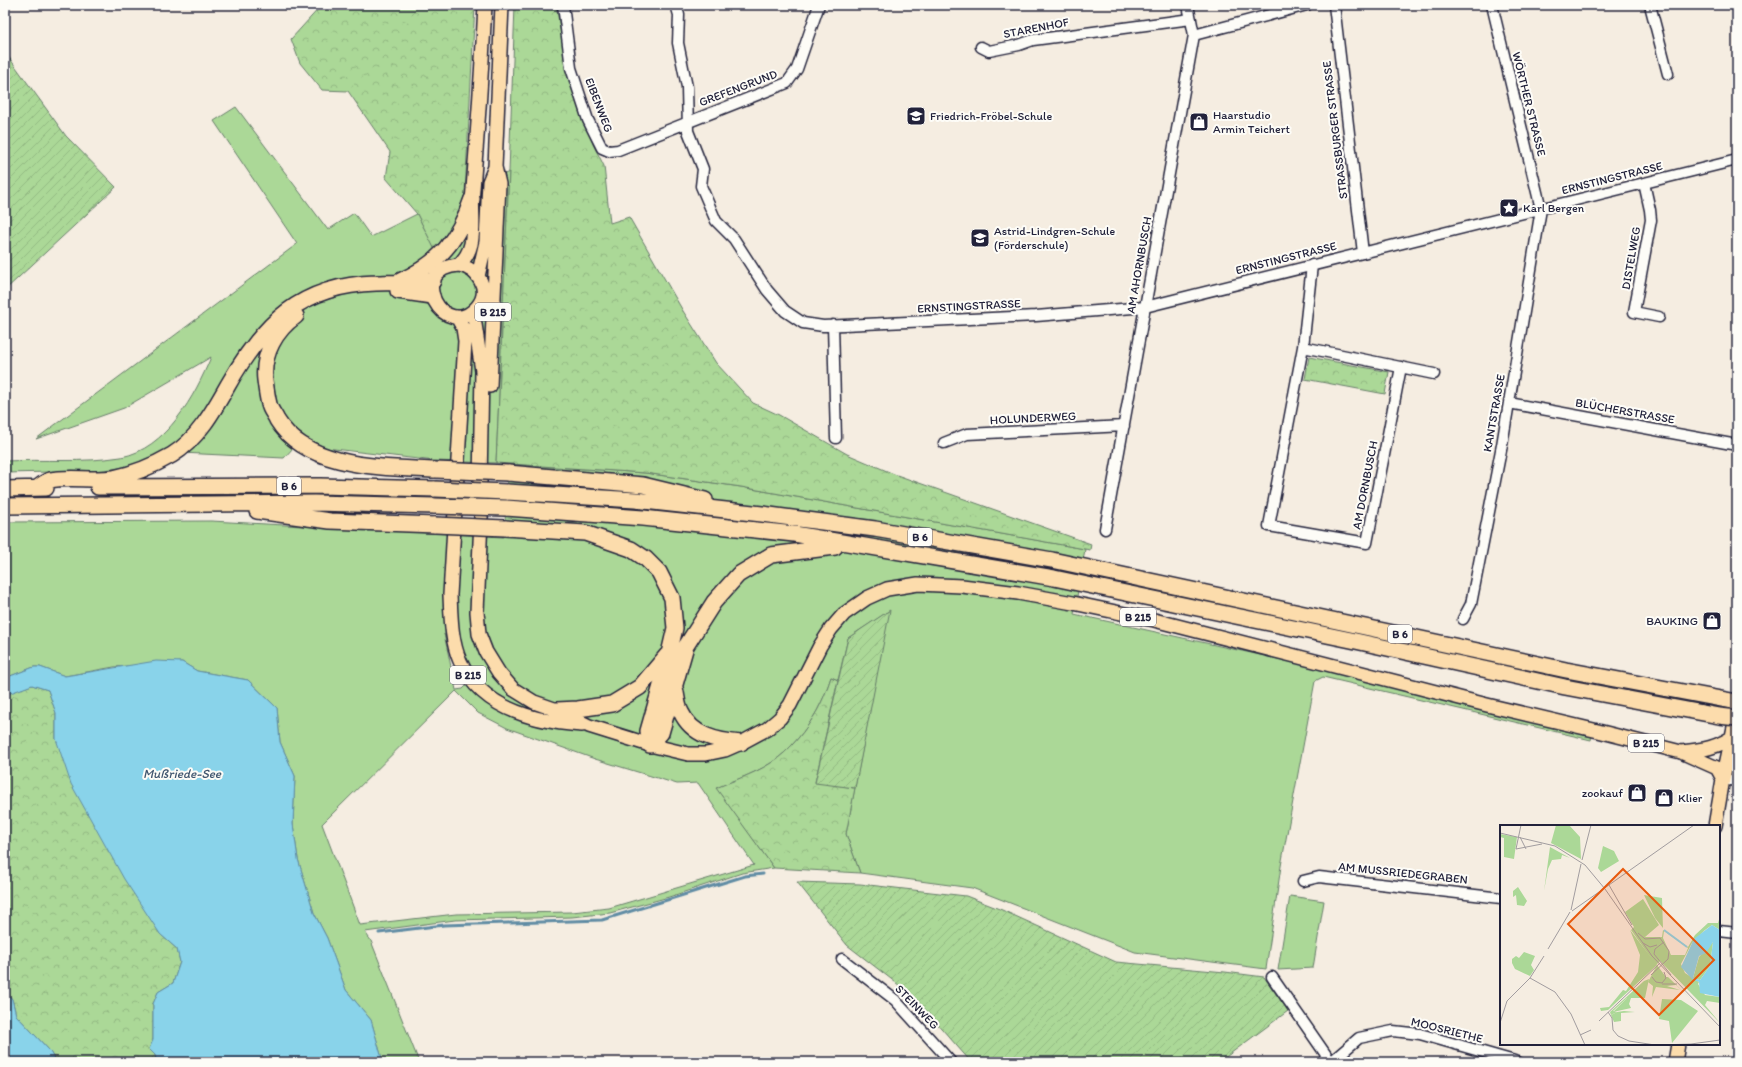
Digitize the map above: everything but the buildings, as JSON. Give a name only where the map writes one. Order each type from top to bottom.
[{"type":"highway","points":[[396,283],[412,276],[429,265],[447,248],[459,233],[472,199]]},
{"type":"highway","points":[[37,488],[48,480],[112,478],[143,470],[173,454],[195,435],[260,336],[280,316],[310,297],[344,286],[376,282],[396,283],[433,281]]},
{"type":"highway","points":[[432,296],[413,292],[379,290],[344,292],[312,304],[286,323],[270,344],[264,370],[269,406],[285,432],[301,445],[321,455],[371,466],[508,473],[644,485],[762,514]]},
{"type":"highway","name":"B 6","points":[[5,489],[218,486],[435,489],[635,500],[762,514],[875,530],[1052,560],[1566,670],[1730,701]]},
{"type":"highway","points":[[197,503],[330,520],[585,533],[631,549],[646,559],[659,572],[672,598],[675,628],[664,675],[648,731],[650,745]]},
{"type":"highway","name":"B 6","points":[[5,506],[314,503],[506,508],[643,518],[794,534],[1074,582],[1565,687],[1719,716],[1737,718]]},
{"type":"highway","points":[[650,745],[661,733],[686,646],[714,602],[738,574],[771,555],[811,549],[860,545]]},
{"type":"highway","points":[[557,710],[578,709],[612,704],[640,687],[668,654]]},
{"type":"highway","points":[[675,684],[680,711],[689,725],[702,735],[715,740],[741,743]]},
{"type":"main road","points":[[459,265],[467,256],[471,243],[473,220],[472,199],[479,117],[485,5]]},
{"type":"main road","name":"B 215","points":[[482,496],[486,484],[499,192],[499,184],[495,167],[502,5]]},
{"type":"main road","name":"B 215","points":[[495,167],[489,182],[486,242],[478,276],[482,283],[482,298],[478,306],[473,311],[457,317],[463,328],[465,341],[450,595],[452,629],[460,660],[469,675],[482,691],[509,708],[554,723],[589,726]]},
{"type":"main road","points":[[457,317],[444,313],[438,308],[432,296],[433,281],[444,269],[459,265],[473,270],[478,276]]},
{"type":"main road","name":"B 215","points":[[473,311],[482,371],[480,483],[482,496],[477,612],[479,634],[486,652],[499,673],[513,689],[534,702],[557,710],[589,726],[650,745],[688,754],[706,754],[725,750],[767,729],[780,718],[790,705],[820,646],[831,629],[844,614],[867,598],[887,589],[918,584],[962,586],[1011,592],[1117,612],[1681,752],[1708,749],[1735,736]]},
{"type":"main road","points":[[1716,825],[1723,779],[1735,736],[1737,713]]},
{"type":"main road","points":[[1681,752],[1717,768],[1723,779]]},
{"type":"main road","points":[[1675,1062],[1678,1045]]},
{"type":"street","name":"EIBENWEG","points":[[563,5],[571,68],[588,120],[602,148],[609,151],[618,150],[687,122]]},
{"type":"street","name":"ERNSTINGSTRASSE","points":[[676,5],[679,15],[678,43],[687,87],[688,131],[703,169],[701,186],[716,221],[734,239],[767,290],[785,311],[803,323],[823,326],[1036,316],[1144,307],[1737,160]]},
{"type":"street","name":"GREFENGRUND","points":[[687,122],[788,83],[797,69],[820,5]]},
{"type":"street","name":"AM AHORNBUSCH","points":[[1105,529],[1194,35],[1188,5]]},
{"type":"street","points":[[1194,35],[1307,5]]},
{"type":"street","name":"STRASSBURGER STRASSE","points":[[1334,5],[1363,253]]},
{"type":"street","name":"WÖRTHER STRASSE","points":[[1492,5],[1541,209]]},
{"type":"street","points":[[1650,5],[1668,74]]},
{"type":"street","name":"STARENHOF","points":[[981,47],[989,51],[1018,45],[1033,40],[1191,19]]},
{"type":"street","name":"DISTELWEG","points":[[1644,183],[1651,220],[1634,312],[1659,317]]},
{"type":"street","name":"KANTSTRASSE","points":[[1463,619],[1471,604],[1509,403],[1541,209]]},
{"type":"street","name":"AM DORNBUSCH","points":[[1312,265],[1303,347],[1269,526],[1367,543],[1401,367]]},
{"type":"street","points":[[833,325],[836,438]]},
{"type":"street","points":[[1303,347],[1434,374]]},
{"type":"street","name":"BLÜCHERSTRASSE","points":[[1509,403],[1737,445]]},
{"type":"street","name":"HOLUNDERWEG","points":[[944,443],[967,434],[1124,426]]},
{"type":"street","points":[[1723,779],[1737,781]]},
{"type":"street","name":"AM MUSSRIEDEGRABEN","points":[[1304,881],[1318,877],[1500,898]]},
{"type":"street","points":[[1720,931],[1737,933]]},
{"type":"street","name":"STEINWEG","points":[[842,959],[895,1000],[951,1062]]},
{"type":"street","points":[[1272,977],[1331,1062]]},
{"type":"street","name":"MOOSRIETHE","points":[[1331,1062],[1359,1038],[1393,1031],[1420,1034],[1518,1062]]},
{"type":"green space","points":[[322,5],[475,5],[465,193],[456,225],[436,252],[417,214],[386,178],[390,152],[348,91],[322,90],[300,63],[291,39]]},
{"type":"green space","points":[[515,5],[556,5],[569,79],[593,144],[604,166],[610,223],[629,217],[683,311],[716,363],[753,403],[779,415],[847,454],[894,474],[1091,544],[1090,550],[741,487],[645,473],[496,463]]},
{"type":"green space","points":[[5,52],[66,136],[116,187],[5,290]]},
{"type":"green space","points":[[236,107],[328,230],[354,213],[371,237],[417,214],[436,251],[456,225],[465,193],[509,172],[496,463],[435,461],[326,448],[303,437],[284,458],[161,452],[142,462],[119,468],[97,471],[5,473],[5,461],[107,459],[121,457],[137,452],[152,443],[177,419],[197,388],[211,357],[124,408],[36,439],[297,244],[214,121]]},
{"type":"green space","points":[[1309,357],[1389,372],[1385,394],[1305,379]]},
{"type":"green space","points":[[509,464],[645,473],[741,487],[1085,549],[1074,614],[1319,668],[1592,735],[1591,740],[1323,677],[1315,681],[1281,866],[1266,969],[1135,952],[972,888],[860,873],[846,834],[889,611],[848,638],[838,680],[831,677],[818,710],[790,747],[778,758],[764,767],[717,788],[774,868],[742,873],[669,897],[610,913],[572,917],[455,920],[365,932],[371,941],[419,1062],[383,1062],[371,1020],[346,990],[327,938],[314,913],[298,859],[293,824],[295,776],[280,742],[277,708],[248,680],[197,671],[182,662],[114,667],[65,676],[40,667],[34,667],[5,678],[5,522],[211,521],[504,536]],"holes":[[[444,634],[455,667],[467,685],[463,689],[456,690]],[[456,691],[478,713],[507,728],[595,759],[677,784],[698,783],[754,865],[609,908],[572,912],[456,914],[360,925],[322,824]]]},
{"type":"green space","points":[[890,610],[855,788],[815,783],[848,638]]},
{"type":"green space","points":[[831,677],[838,680],[815,782],[855,788],[846,834],[860,873],[774,868],[716,788],[764,767],[784,753],[797,740],[818,710]]},
{"type":"green space","points":[[32,685],[48,690],[56,713],[56,739],[160,934],[177,949],[180,962],[173,983],[158,992],[153,1004],[153,1040],[149,1049],[155,1055],[157,1062],[56,1062],[49,1050],[16,1015],[12,999],[5,991],[5,694]]},
{"type":"green space","points":[[797,882],[860,884],[966,896],[1002,910],[1116,962],[1264,977],[1288,1011],[1219,1062],[971,1062],[913,996],[847,945]]},
{"type":"green space","points":[[1290,896],[1324,901],[1313,968],[1278,970]]},
{"type":"water","name":"Mußriede-See","points":[[156,661],[182,662],[197,671],[248,680],[277,708],[280,742],[295,776],[293,824],[298,859],[314,913],[327,938],[346,990],[371,1020],[383,1062],[157,1062],[155,1055],[149,1049],[153,1040],[153,1004],[158,992],[173,983],[180,962],[177,949],[160,934],[124,879],[71,784],[56,739],[56,713],[48,690],[32,685],[5,695],[5,678],[34,667],[40,667],[65,676]]},
{"type":"water","points":[[5,991],[12,999],[16,1015],[49,1050],[56,1062],[5,1062]]},
{"type":"waterway","points":[[379,933],[444,925],[602,920],[745,876],[763,874]]},
{"type":"place","name":"Friedrich-Fröbel-Schule","points":[[916,116]]},
{"type":"place","name":"Haarstudio Armin Teichert","points":[[1199,122]]},
{"type":"place","name":"Karl Bergen","points":[[1509,208]]},
{"type":"place","name":"Astrid-Lindgren-Schule (Förderschule)","points":[[980,238]]},
{"type":"place","name":"BAUKING","points":[[1712,621]]},
{"type":"place","name":"zookauf","points":[[1637,793]]},
{"type":"place","name":"Klier","points":[[1664,798]]}]
